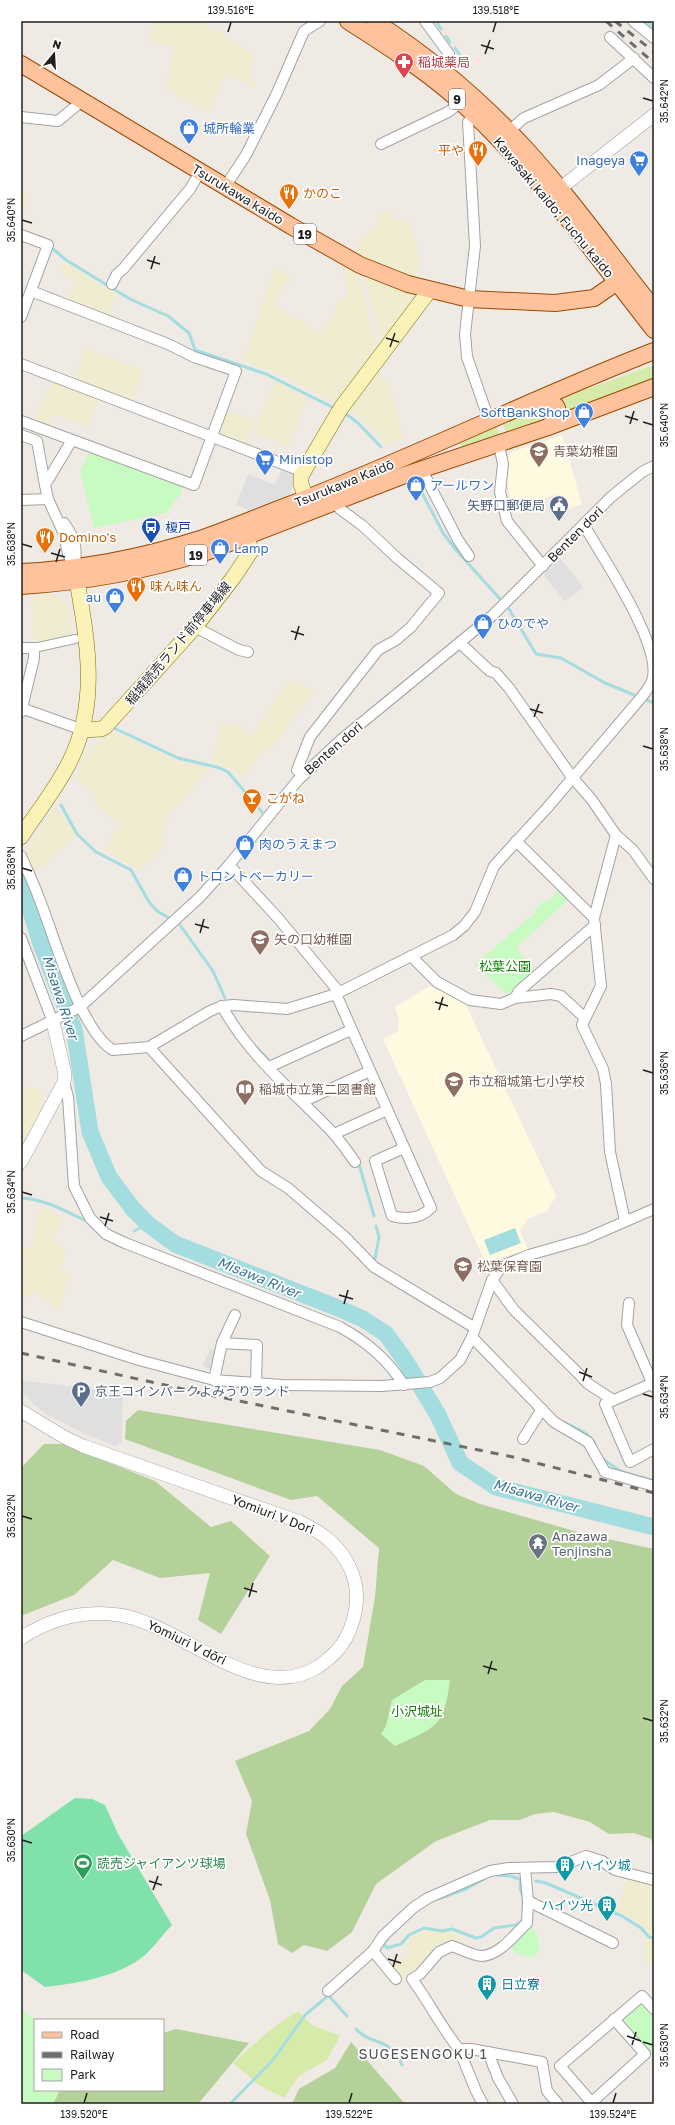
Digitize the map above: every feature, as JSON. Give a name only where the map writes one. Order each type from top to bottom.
[{"type":"main road","name":"Kawasaki kaido; Fuchu kaido","points":[[348,21],[440,75],[474,116],[554,193],[622,279],[654,330]]},
{"type":"main road","name":"9","points":[[374,21],[440,75],[475,97],[509,131],[554,193]]},
{"type":"main road","name":"Tsurukawa kaido","points":[[21,64],[225,187],[360,265],[429,291],[469,298],[555,303],[594,298],[622,279]]},
{"type":"main road","name":"9","points":[[622,279],[654,309]]},
{"type":"main road","points":[[309,505],[301,484],[304,472],[344,404],[429,291]]},
{"type":"main road","name":"Tsurukawa Kaidō","points":[[21,586],[76,575],[157,567],[206,552],[247,536],[374,472],[495,417],[654,351]]},
{"type":"main road","name":"Tsurukawa Kaidō","points":[[21,572],[76,575],[108,563],[163,550],[309,505],[335,502],[422,470],[548,427],[654,387]]},
{"type":"main road","points":[[495,417],[549,402],[555,405],[558,413],[557,417],[548,427]]},
{"type":"main road","points":[[460,433],[454,442],[454,446],[458,450],[498,445]]},
{"type":"main road","name":"稲城読売ランド前停車場線","points":[[83,730],[101,729],[105,727],[195,627],[248,558],[251,546],[247,536]]},
{"type":"main road","points":[[21,837],[64,772],[83,730],[87,704],[89,673],[86,639],[76,575]]},
{"type":"street","points":[[225,187],[246,155],[277,93],[304,32],[320,21]]},
{"type":"street","points":[[425,21],[449,54],[448,62],[440,75]]},
{"type":"street","points":[[633,21],[654,38]]},
{"type":"street","points":[[610,37],[654,78]]},
{"type":"street","points":[[21,58],[21,64]]},
{"type":"street","points":[[509,131],[524,118],[599,85],[634,58]]},
{"type":"street","points":[[21,117],[58,121],[82,101]]},
{"type":"street","points":[[381,144],[448,112],[461,102]]},
{"type":"street","points":[[554,193],[654,115]]},
{"type":"street","points":[[474,116],[468,122],[475,226],[465,334],[467,357],[495,417]]},
{"type":"street","points":[[112,284],[117,274],[123,269],[190,189],[200,172]]},
{"type":"street","points":[[21,236],[48,245],[21,318]]},
{"type":"street","points":[[21,421],[194,485],[236,371],[194,357],[168,344],[31,291]]},
{"type":"street","points":[[21,364],[211,438],[304,472]]},
{"type":"street","points":[[21,435],[37,441],[48,499],[55,514],[70,531],[76,544],[76,575]]},
{"type":"street","points":[[45,485],[72,440]]},
{"type":"street","points":[[498,445],[503,464],[500,492],[506,521],[543,566]]},
{"type":"street","name":"Benten dori","points":[[21,1036],[53,1022],[80,1007],[200,897],[229,865],[294,783],[342,739],[507,603],[611,497],[642,472],[654,466]]},
{"type":"street","points":[[422,470],[458,540],[469,556]]},
{"type":"street","points":[[21,500],[48,499]]},
{"type":"street","points":[[303,775],[297,770],[310,737],[378,650],[396,640],[411,627],[439,593],[397,558],[363,526],[340,509],[335,502]]},
{"type":"street","points":[[21,856],[39,898],[80,1007],[105,1046],[113,1050],[149,1047],[210,1011],[222,1006],[234,1005],[287,1009],[337,993],[454,935],[464,926],[474,912],[494,866],[547,808],[642,697],[652,681],[653,662],[650,633],[584,525]]},
{"type":"street","points":[[195,627],[240,650],[248,652]]},
{"type":"street","points":[[21,648],[34,648],[76,639]]},
{"type":"street","points":[[460,643],[490,671],[496,673],[509,688],[572,777],[592,800],[616,835],[633,850],[654,879]]},
{"type":"street","points":[[34,648],[34,658],[22,710],[83,730]]},
{"type":"street","points":[[616,835],[595,922],[601,986],[582,1024],[603,1069],[606,1084],[610,1152],[626,1222]]},
{"type":"street","points":[[516,841],[595,922]]},
{"type":"street","points":[[229,865],[278,918],[337,993],[351,1030],[431,1208],[425,1214],[408,1219],[392,1216],[375,1161],[404,1148]]},
{"type":"street","points":[[515,998],[519,991],[595,922]]},
{"type":"street","points":[[21,938],[53,1022],[65,1074],[64,1082],[21,1162]]},
{"type":"street","points":[[411,956],[437,982],[470,1000],[501,1004],[515,998],[551,994],[561,996],[585,1018]]},
{"type":"street","points":[[222,1006],[232,1024],[269,1067],[334,1134],[356,1162]]},
{"type":"street","points":[[269,1067],[351,1030]]},
{"type":"street","points":[[149,1047],[261,1171],[288,1188],[345,1237],[373,1266],[474,1333],[554,1422],[588,1442],[605,1472],[654,1486]]},
{"type":"street","points":[[302,1102],[370,1071]]},
{"type":"street","points":[[64,1082],[68,1097],[74,1186],[90,1218],[106,1234],[125,1243],[340,1327],[363,1340],[382,1355],[406,1385]]},
{"type":"street","points":[[334,1134],[386,1110]]},
{"type":"street","points":[[21,1322],[139,1360],[214,1380],[256,1384],[406,1385],[430,1382],[440,1378],[460,1360],[474,1333],[492,1280],[502,1266],[529,1254],[585,1240],[654,1210]]},
{"type":"street","points":[[492,1280],[514,1310],[587,1383],[613,1400]]},
{"type":"street","points":[[629,1303],[627,1325],[649,1363],[653,1385],[605,1404],[630,1462],[654,1449]]},
{"type":"street","points":[[214,1380],[222,1343],[235,1315]]},
{"type":"street","points":[[222,1343],[257,1345],[256,1384]]},
{"type":"street","points":[[523,1439],[542,1409]]},
{"type":"street","name":"Yomiuri V Dori","points":[[21,1411],[64,1437],[83,1446],[300,1522],[316,1530],[334,1544],[346,1561],[354,1579],[357,1599],[350,1631],[337,1651],[316,1668],[299,1675],[285,1678],[260,1676],[244,1671],[157,1626],[121,1615],[89,1614],[62,1619],[41,1626],[21,1638]]},
{"type":"street","points":[[328,1991],[373,1951],[383,1936],[413,1908],[428,1898],[490,1871],[558,1867],[586,1856],[602,1861],[615,1870],[654,1880]]},
{"type":"street","points":[[483,2104],[476,2091],[459,2049],[442,2028],[429,2001],[412,1979],[420,1974],[439,1952],[452,1946],[481,1956],[492,1953],[505,1944],[527,1923],[528,1902],[525,1868]]},
{"type":"street","points":[[528,1902],[613,1943]]},
{"type":"street","points":[[373,1951],[396,1979]]},
{"type":"street","points":[[614,2019],[645,2054],[593,2103],[560,2066],[614,2019],[642,1996],[654,2009]]},
{"type":"street","points":[[459,2049],[471,2049],[542,2062],[547,2091],[558,2104]]},
{"type":"street","points":[[488,2052],[498,2078],[513,2104]]},
{"type":"shaded area","points":[[154,21],[202,21],[255,56],[251,62],[249,73],[256,83],[254,87],[225,73],[210,112],[203,110],[165,88],[171,69],[173,46],[148,41]]},
{"type":"shaded area","points":[[21,190],[30,196],[21,219]]},
{"type":"shaded area","points":[[394,211],[396,221],[407,219],[416,242],[419,260],[416,280],[357,256],[355,253],[361,239],[371,233],[379,224],[377,213]]},
{"type":"shaded area","points":[[64,262],[117,294],[108,316],[67,301],[75,279],[60,273]]},
{"type":"shaded area","points":[[341,263],[357,272],[378,350],[338,405],[272,371],[243,361],[274,268],[293,278],[285,284],[275,303],[277,309],[306,323],[320,334],[334,314],[336,302],[348,294]]},
{"type":"shaded area","points":[[363,273],[417,295],[387,339],[382,341]]},
{"type":"shaded area","points":[[86,348],[143,370],[132,401],[74,379]]},
{"type":"shaded area","points":[[376,372],[388,382],[404,438],[387,445],[363,420],[349,410]]},
{"type":"shaded area","points":[[52,381],[99,399],[88,427],[55,414],[49,426],[34,420]]},
{"type":"shaded area","points":[[274,381],[307,399],[289,446],[254,433]]},
{"type":"shaded area","points":[[227,410],[255,420],[246,444],[222,435],[220,432]]},
{"type":"shaded area","name":"青葉幼稚園","points":[[562,435],[582,504],[565,510],[557,494],[536,501],[524,512],[514,513],[506,478],[507,457],[512,452]]},
{"type":"shaded area","points":[[282,468],[294,473],[296,477],[290,494],[249,510],[236,505],[248,474],[275,485]]},
{"type":"shaded area","points":[[561,559],[583,587],[565,601],[543,574]]},
{"type":"shaded area","points":[[51,594],[68,606],[72,635],[41,644],[34,644],[31,596]]},
{"type":"shaded area","points":[[289,681],[316,690],[268,752],[265,750],[242,778],[230,768],[213,762],[221,723],[237,725],[251,735]]},
{"type":"shaded area","points":[[111,730],[175,761],[209,768],[180,805],[170,812],[161,840],[167,843],[140,871],[104,850],[121,825],[95,805],[99,799],[75,778],[84,757]]},
{"type":"shaded area","points":[[55,807],[76,835],[35,873],[25,853]]},
{"type":"shaded area","points":[[430,986],[465,1003],[556,1196],[547,1211],[528,1219],[520,1230],[528,1250],[496,1259],[488,1268],[383,1039],[398,1031],[399,1020],[395,1007]]},
{"type":"shaded area","points":[[21,1087],[40,1089],[39,1092],[45,1093],[42,1110],[21,1150]]},
{"type":"shaded area","points":[[40,1207],[64,1217],[52,1241],[65,1249],[61,1272],[71,1275],[59,1310],[35,1292],[21,1299],[21,1246],[31,1249]]},
{"type":"shaded area","points":[[210,1348],[215,1351],[210,1369],[203,1366]]},
{"type":"shaded area","name":"京王コインパークよみうりランド","points":[[21,1380],[123,1393],[122,1442],[115,1446],[83,1433],[46,1414],[31,1402],[26,1394],[21,1402]]},
{"type":"shaded area","points":[[629,1878],[654,1883],[654,1936],[650,1935],[642,1925],[616,1910]]},
{"type":"shaded area","points":[[451,1929],[461,1933],[460,1942],[452,1940],[432,1951],[421,1967],[403,1979],[391,1965],[410,1956],[406,1945],[412,1936],[425,1930],[440,1931]]},
{"type":"shaded area","points":[[648,1939],[654,1939],[654,1965],[646,1961],[644,1946]]},
{"type":"green space","points":[[654,366],[654,381],[563,412],[556,398],[596,386],[647,367]]},
{"type":"green space","points":[[550,406],[553,418],[507,435],[502,422],[506,419]]},
{"type":"green space","points":[[495,424],[501,438],[462,447],[459,444],[459,442]]},
{"type":"green space","points":[[89,452],[181,486],[182,492],[166,513],[94,528],[80,472]]},
{"type":"green space","name":"松葉公園","points":[[559,890],[568,900],[516,948],[535,970],[507,995],[475,964],[536,912],[534,910],[545,900],[547,902]]},
{"type":"green space","points":[[138,1410],[380,1450],[424,1466],[456,1494],[480,1504],[585,1534],[654,1549],[654,1848],[651,1839],[634,1833],[609,1834],[590,1822],[554,1812],[535,1814],[520,1820],[490,1820],[436,1841],[376,1884],[352,1932],[327,1951],[304,1945],[292,1953],[278,1944],[270,1900],[246,1834],[252,1801],[235,1761],[309,1731],[330,1709],[342,1686],[363,1667],[375,1597],[379,1548],[317,1496],[291,1500],[125,1439],[126,1421]]},
{"type":"green space","points":[[44,1444],[63,1444],[155,1481],[211,1527],[231,1521],[270,1556],[221,1634],[198,1620],[210,1573],[160,1578],[113,1560],[74,1595],[21,1616],[21,1468]]},
{"type":"green space","name":"小沢城址","points":[[425,1680],[450,1680],[448,1696],[441,1717],[436,1724],[429,1729],[395,1746],[381,1734],[386,1726],[392,1700]]},
{"type":"green space","name":"読売ジャイアンツ球場","points":[[75,1798],[92,1799],[105,1805],[118,1834],[172,1925],[145,1955],[135,1963],[123,1969],[98,1978],[45,1987],[21,1970],[21,1836]]},
{"type":"green space","points":[[531,1927],[537,1935],[540,1950],[533,1958],[515,1953],[510,1945]]},
{"type":"green space","points":[[640,2002],[654,2012],[654,2055],[650,2055],[621,2022],[622,2016]]},
{"type":"green space","points":[[21,2008],[34,2020],[34,2091],[60,2091],[53,2104],[21,2104]]},
{"type":"green space","points":[[298,2011],[312,2025],[340,2036],[327,2060],[299,2076],[284,2098],[260,2086],[233,2063],[270,2030]]},
{"type":"green space","points":[[21,2017],[34,2091],[164,2091],[164,2033],[176,2029],[249,2043],[198,2104],[21,2104]]},
{"type":"green space","points":[[351,2042],[405,2104],[292,2104],[299,2089],[335,2068]]},
{"type":"water","points":[[515,1228],[521,1243],[490,1255],[484,1240]]},
{"type":"waterway","points":[[646,21],[654,28]]},
{"type":"waterway","points":[[437,23],[441,29]]},
{"type":"waterway","points":[[446,36],[450,42]]},
{"type":"waterway","points":[[455,48],[468,67]]},
{"type":"waterway","points":[[53,249],[66,260],[130,299],[168,316],[189,333],[195,350],[266,374],[334,408]]},
{"type":"waterway","points":[[346,414],[358,423],[381,447]]},
{"type":"waterway","points":[[421,491],[443,533],[456,550],[501,600]]},
{"type":"waterway","points":[[509,609],[536,654],[561,658],[605,683],[654,703]]},
{"type":"waterway","points":[[114,728],[178,758],[220,768],[228,772],[262,812]]},
{"type":"waterway","points":[[61,805],[77,834],[96,852],[131,870],[149,902],[157,911],[169,918]]},
{"type":"waterway","name":"Misawa River","points":[[21,881],[41,944],[74,1029],[90,1132],[109,1177],[133,1209],[148,1224],[175,1244],[338,1308],[363,1319],[386,1334],[406,1362],[438,1415],[460,1463],[496,1487],[654,1527]]},
{"type":"waterway","points":[[180,925],[213,971],[225,998]]},
{"type":"waterway","points":[[257,1048],[268,1059]]},
{"type":"waterway","points":[[358,1161],[374,1216]]},
{"type":"waterway","points":[[21,1198],[38,1200],[84,1220]]},
{"type":"waterway","points":[[134,1231],[148,1224]]},
{"type":"waterway","points":[[375,1259],[379,1237],[376,1226]]},
{"type":"waterway","points":[[563,1422],[588,1435],[592,1439],[597,1449]]},
{"type":"waterway","points":[[603,1459],[620,1471],[654,1481]]},
{"type":"waterway","points":[[497,1875],[511,1876],[522,1880]]},
{"type":"waterway","points":[[438,1899],[466,1889],[484,1879]]},
{"type":"waterway","points":[[521,1880],[520,1888],[523,1897]]},
{"type":"waterway","points":[[536,1881],[546,1883],[622,1916],[641,1928],[649,1937],[654,1938]]},
{"type":"waterway","points":[[384,1944],[387,1948],[401,1944],[409,1935],[424,1928],[442,1931],[452,1929],[476,1938],[481,1937],[494,1928],[516,1925],[524,1920]]},
{"type":"waterway","points":[[380,1949],[391,1934]]},
{"type":"waterway","points":[[230,2104],[273,2060],[305,2015],[358,1971]]},
{"type":"waterway","points":[[329,1996],[347,2016]]},
{"type":"waterway","points":[[356,2029],[368,2038],[386,2045],[397,2056],[402,2065]]},
{"type":"railway","points":[[606,21],[654,63]]},
{"type":"railway","points":[[615,21],[654,52]]},
{"type":"railway","points":[[21,1353],[205,1394],[513,1457],[654,1493]]},
{"type":"place","name":"稲城薬局","points":[[404,79]]},
{"type":"place","name":"城所輪業","points":[[189,145]]},
{"type":"place","name":"平や","points":[[478,167]]},
{"type":"place","name":"Inageya","points":[[639,177]]},
{"type":"place","name":"かのこ","points":[[289,210]]},
{"type":"place","name":"SoftBankShop","points":[[584,429]]},
{"type":"place","name":"青葉幼稚園","points":[[539,468]]},
{"type":"place","name":"Ministop","points":[[265,476]]},
{"type":"place","name":"アールワン","points":[[416,502]]},
{"type":"place","name":"矢野口郵便局","points":[[559,522]]},
{"type":"place","name":"榎戸","points":[[151,544]]},
{"type":"place","name":"Domino's","points":[[45,554]]},
{"type":"place","name":"Lamp","points":[[220,565]]},
{"type":"place","name":"味ん味ん","points":[[136,603]]},
{"type":"place","name":"au","points":[[115,614]]},
{"type":"place","name":"ひのでや","points":[[483,640]]},
{"type":"place","name":"こがね","points":[[252,815]]},
{"type":"place","name":"肉のうえまつ","points":[[245,861]]},
{"type":"place","name":"トロントベーカリー","points":[[183,893]]},
{"type":"place","name":"矢の口幼稚園","points":[[260,956]]},
{"type":"place","name":"市立稲城第七小学校","points":[[454,1098]]},
{"type":"place","name":"稲城市立第二図書館","points":[[245,1106]]},
{"type":"place","name":"松葉保育園","points":[[463,1283]]},
{"type":"place","name":"京王コインパークよみうりランド","points":[[81,1408]]},
{"type":"place","name":"Anazawa Tenjinsha","points":[[538,1560]]},
{"type":"place","name":"読売ジャイアンツ球場","points":[[83,1880]]},
{"type":"place","name":"ハイツ城","points":[[565,1882]]},
{"type":"place","name":"ハイツ光","points":[[607,1922]]},
{"type":"place","name":"日立寮","points":[[487,2001]]},
{"type":"district","name":"SUGESENGOKU 1","points":[[423,2053]]}]
